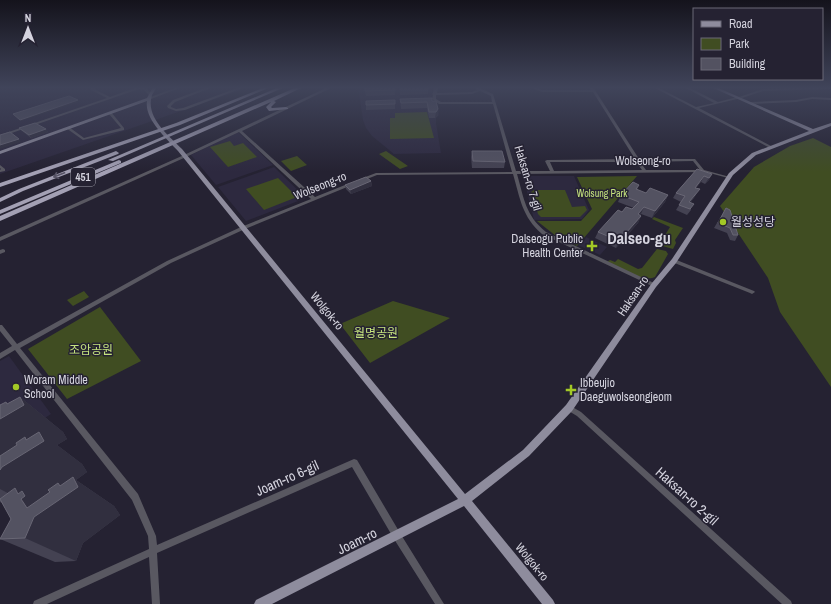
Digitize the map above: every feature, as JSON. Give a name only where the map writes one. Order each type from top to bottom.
[{"type":"highway","points":[[183,128],[209,115]]},
{"type":"highway","points":[[0,185],[161,137],[213,115]]},
{"type":"highway","points":[[0,200],[27,188],[214,115]]},
{"type":"highway","points":[[0,220],[69,191],[161,137],[217,115]]},
{"type":"highway","points":[[183,128],[221,115]]},
{"type":"highway","points":[[0,181],[38,166],[161,137]]},
{"type":"highway","name":"451","points":[[0,207],[161,137]]},
{"type":"highway","name":"451","points":[[0,212],[161,137]]},
{"type":"main road","points":[[0,153],[104,115]]},
{"type":"main road","name":"Wolgok-ro","points":[[150,115],[185,156],[464,501],[550,604]]},
{"type":"main road","points":[[778,115],[813,131]]},
{"type":"main road","points":[[795,123],[824,127]]},
{"type":"main road","points":[[795,123],[804,134]]},
{"type":"main road","name":"Haksan-ro","points":[[464,501],[526,453],[569,408],[654,285],[674,261],[728,177],[754,154],[831,124]]},
{"type":"main road","name":"Joam-ro","points":[[260,604],[464,501]]},
{"type":"street","points":[[0,136],[60,115]]},
{"type":"street","points":[[68,128],[83,139],[123,129],[112,115]]},
{"type":"street","points":[[0,239],[185,156],[267,115]]},
{"type":"street","name":"Haksan-ro 7-gil","points":[[498,115],[528,217],[534,225],[544,234],[654,285]]},
{"type":"street","points":[[609,115],[644,171]]},
{"type":"street","points":[[711,115],[772,147]]},
{"type":"street","points":[[239,130],[314,199]]},
{"type":"street","points":[[552,172],[547,161],[694,160],[703,170]]},
{"type":"street","points":[[0,166],[4,170],[0,171]]},
{"type":"street","name":"Wolseong-ro","points":[[0,356],[169,262],[243,228],[376,174],[703,170],[728,177]]},
{"type":"street","points":[[674,261],[752,292]]},
{"type":"street","points":[[0,327],[15,348],[135,497],[152,536],[156,604]]},
{"type":"street","name":"Haksan-ro 2-gil","points":[[569,408],[579,414],[788,604]]},
{"type":"street","name":"Joam-ro 6-gil","points":[[37,604],[153,551],[354,463],[397,536]]},
{"type":"street","points":[[397,536],[440,604]]},
{"type":"shaded area","points":[[0,115],[169,115],[0,174]]},
{"type":"shaded area","points":[[362,115],[439,115],[436,118],[436,123],[441,153],[394,154],[372,136],[366,128]]},
{"type":"shaded area","points":[[238,132],[273,165],[216,185],[191,155]]},
{"type":"shaded area","points":[[274,167],[306,198],[246,221],[218,187]]},
{"type":"shaded area","points":[[523,176],[574,176],[589,210],[582,219],[534,220]]},
{"type":"shaded area","name":"Dalseogu Public Health Center","points":[[586,237],[607,247],[600,255],[578,245],[583,243]]},
{"type":"shaded area","name":"Woram Middle School","points":[[9,356],[51,414],[0,447],[0,361]]},
{"type":"green space","points":[[395,115],[428,115],[434,138],[390,139],[390,118],[395,118]]},
{"type":"green space","points":[[813,138],[831,147],[831,387],[780,312],[768,278],[720,206],[754,167],[790,146]]},
{"type":"green space","points":[[230,141],[234,146],[243,143],[257,157],[228,167],[210,147]]},
{"type":"green space","points":[[386,151],[408,166],[400,169],[379,154]]},
{"type":"green space","points":[[297,156],[307,165],[291,171],[281,161]]},
{"type":"green space","name":"Wolsung Park","points":[[637,176],[577,246],[556,236],[537,221],[581,221],[592,209],[577,177]]},
{"type":"green space","points":[[278,178],[297,197],[264,210],[246,189]]},
{"type":"green space","points":[[534,190],[565,190],[572,207],[585,206],[587,210],[580,217],[541,217],[538,214],[531,192]]},
{"type":"green space","points":[[654,217],[683,228],[675,240],[676,243],[673,249],[659,245],[670,227],[652,219]]},
{"type":"green space","points":[[657,249],[666,251],[668,254],[655,277],[644,278],[631,274],[607,262],[610,260],[615,262],[618,259],[638,269],[642,268]]},
{"type":"green space","points":[[84,291],[89,297],[73,306],[67,300]]},
{"type":"green space","name":"월명공원","points":[[393,301],[450,318],[370,363],[340,324]]},
{"type":"green space","name":"조암공원","points":[[100,307],[141,361],[67,399],[28,349]]},
{"type":"building","points":[[14,115],[34,115],[20,120]]},
{"type":"building","points":[[35,123],[46,129],[29,135],[19,128]]},
{"type":"building","points":[[10,132],[19,139],[0,145],[0,135]]},
{"type":"building","points":[[472,151],[502,151],[505,162],[473,161]]},
{"type":"building","points":[[697,169],[712,174],[709,178],[704,176],[695,188],[700,189],[689,202],[694,204],[690,209],[679,205],[685,196],[676,193]]},
{"type":"building","points":[[366,177],[371,181],[350,190],[345,185]]},
{"type":"building","points":[[633,182],[639,185],[636,189],[646,193],[650,188],[668,195],[655,211],[644,207],[638,214],[641,216],[619,241],[598,232],[618,210],[622,212],[626,207],[632,209],[639,202],[621,195]]},
{"type":"building","points":[[726,208],[730,210],[738,235],[733,235],[730,228],[718,223]]},
{"type":"building","points":[[20,397],[24,405],[0,419],[0,405],[6,402],[7,404]]},
{"type":"building","points":[[39,432],[44,441],[2,467],[0,470],[0,456],[17,445],[16,443],[25,437],[26,440]]},
{"type":"building","points":[[73,477],[78,487],[34,517],[25,538],[0,539],[11,519],[0,499],[15,488],[18,494],[22,491],[25,496],[21,499],[27,508],[50,492],[48,490],[58,483],[60,486]]},
{"type":"place","name":"월성성당","points":[[723,222]]},
{"type":"place","name":"Dalseogu Public Health Center","points":[[592,246]]},
{"type":"place","name":"Woram Middle School","points":[[16,387]]},
{"type":"place","name":"Ibbeujio Daeguwolseongjeom","points":[[571,390]]},
{"type":"district","name":"Dalseo-gu","points":[[639,238]]}]
